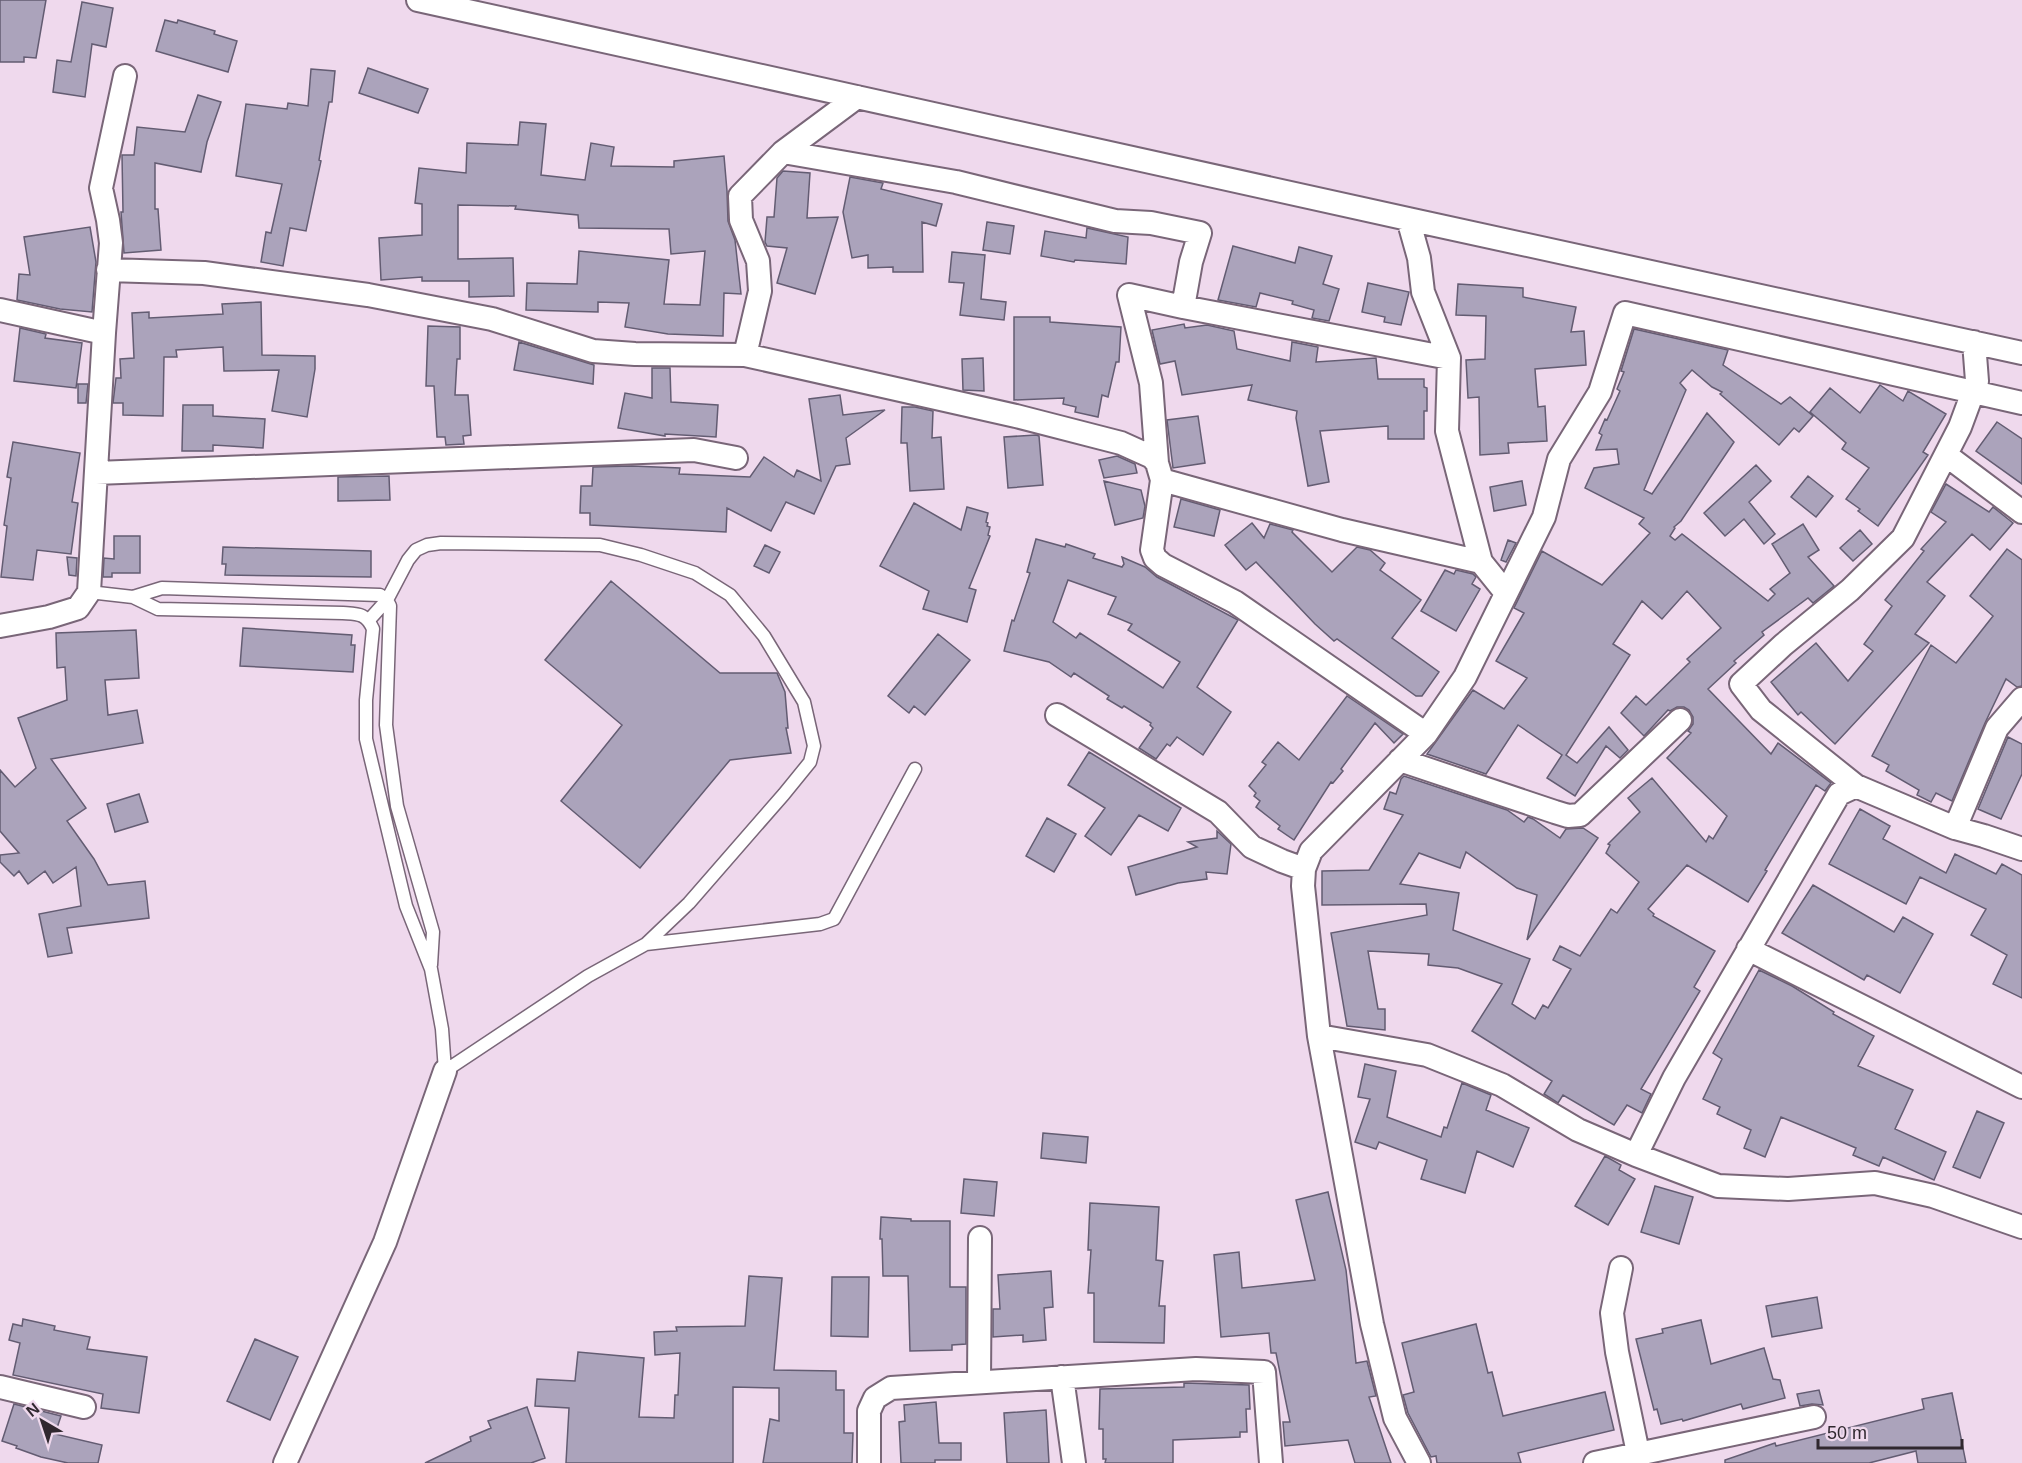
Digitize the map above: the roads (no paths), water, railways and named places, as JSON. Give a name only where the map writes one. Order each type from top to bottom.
[{"type":"street","points":[[418,0],[2022,353]]},
{"type":"street","points":[[0,626],[49,617],[78,608],[89,592],[111,243],[101,188],[125,76]]},
{"type":"street","points":[[745,355],[760,291],[758,261],[741,220],[740,196],[783,152],[856,97]]},
{"type":"street","points":[[783,152],[956,182],[1115,221],[1150,223],[1200,233],[1191,262],[1183,307]]},
{"type":"street","points":[[1408,219],[1419,258],[1423,292],[1449,358],[1447,431],[1481,562],[1506,593]]},
{"type":"street","points":[[108,270],[204,273],[368,295],[492,319],[592,351],[635,354],[745,355],[1016,416],[1121,443],[1152,457],[1159,471],[1341,530],[1481,562]]},
{"type":"street","points":[[1426,734],[1235,602],[1163,565],[1155,558],[1152,550],[1159,471],[1151,383],[1129,296],[1449,358]]},
{"type":"street","points":[[0,310],[104,333]]},
{"type":"street","points":[[1419,1463],[1395,1418],[1372,1324],[1318,1036],[1303,886],[1304,869],[1311,851],[1426,734],[1465,677],[1544,517],[1559,459],[1600,392],[1625,313],[2022,403]]},
{"type":"street","points":[[1974,342],[1977,381],[1960,427],[1903,538],[1850,590],[1741,684],[1761,710],[1856,786],[1955,828],[2022,849]]},
{"type":"street","points":[[96,473],[694,450],[736,458]]},
{"type":"street","points":[[1946,455],[2022,512]]},
{"type":"street","points":[[1955,828],[1997,728],[2022,699]]},
{"type":"street","points":[[1057,715],[1218,812],[1252,847],[1304,869]]},
{"type":"street","points":[[1400,760],[1568,816],[1580,815],[1680,720]]},
{"type":"street","points":[[1636,1155],[1674,1078],[1839,794],[1856,786]]},
{"type":"street","points":[[1748,949],[2022,1087]]},
{"type":"street","points":[[1318,1036],[1427,1055],[1502,1084],[1578,1130],[1636,1155],[1718,1185],[1788,1189],[1875,1183],[1933,1196],[2022,1227]]},
{"type":"street","points":[[285,1463],[385,1242],[445,1071]]},
{"type":"street","points":[[979,1382],[980,1238]]},
{"type":"street","points":[[1621,1268],[1612,1313],[1617,1352],[1638,1453]]},
{"type":"street","points":[[869,1463],[869,1411],[875,1398],[891,1388],[1196,1369],[1264,1372],[1271,1463]]},
{"type":"street","points":[[1062,1377],[1074,1463]]},
{"type":"street","points":[[0,1387],[84,1407]]},
{"type":"street","points":[[1594,1463],[1814,1417]]},
{"type":"lane","points":[[89,592],[133,597],[158,609],[343,613],[361,614],[369,620],[373,629],[366,700],[366,739],[406,906],[431,969],[442,1029],[445,1071],[588,976],[646,944],[688,903],[810,762],[814,746],[804,702],[764,636],[730,595],[695,573],[641,555],[600,545],[441,543],[427,545],[416,550],[408,560],[387,600],[369,620]]},
{"type":"lane","points":[[133,597],[162,588],[380,595],[387,600],[390,606],[390,629],[386,725],[398,806],[433,932],[431,969]]},
{"type":"lane","points":[[646,944],[820,924],[834,919],[915,770]]}]
